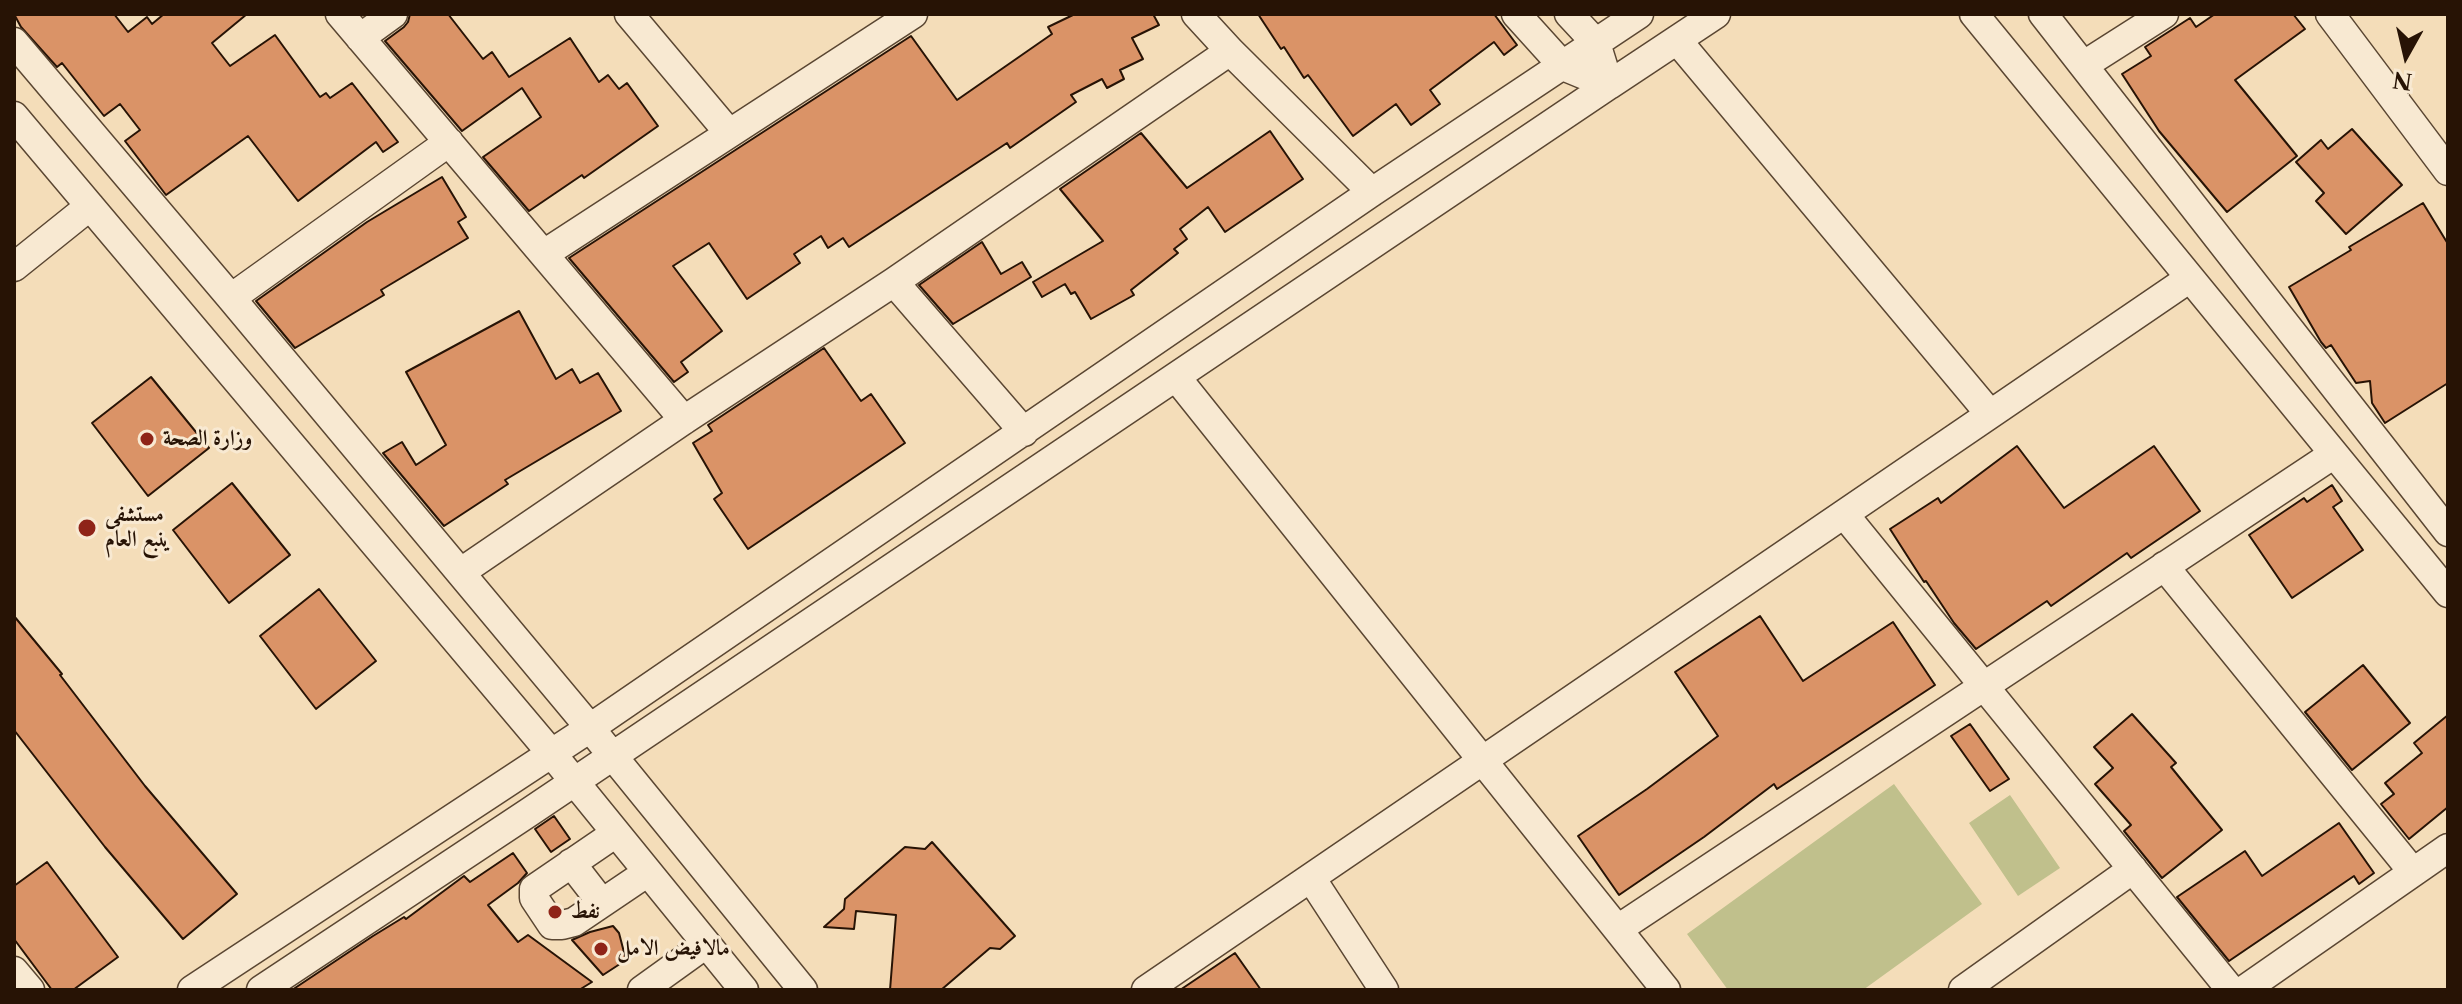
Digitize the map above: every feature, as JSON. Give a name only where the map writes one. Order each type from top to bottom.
[{"type":"street","points":[[340,14],[684,420]]},
{"type":"street","points":[[360,38],[393,14]]},
{"type":"street","points":[[629,14],[729,133]]},
{"type":"street","points":[[544,254],[913,14]]},
{"type":"street","points":[[1196,14],[1372,192]]},
{"type":"street","points":[[1516,14],[1563,66],[1609,85]]},
{"type":"street","points":[[1569,14],[1596,43],[1609,85]]},
{"type":"street","points":[[192,990],[552,754],[1372,192],[1639,14]]},
{"type":"street","points":[[261,990],[1716,14]]},
{"type":"street","points":[[1974,14],[2448,593]]},
{"type":"street","points":[[2043,14],[2448,532]]},
{"type":"street","points":[[2084,65],[2164,14]]},
{"type":"street","points":[[2330,14],[2448,171]]},
{"type":"street","points":[[1677,40],[1990,414]]},
{"type":"street","points":[[14,42],[461,572],[803,990]]},
{"type":"street","points":[[461,572],[894,282],[1230,51]]},
{"type":"street","points":[[14,116],[552,754],[744,990]]},
{"type":"street","points":[[231,298],[449,142]]},
{"type":"street","points":[[14,267],[90,206]]},
{"type":"street","points":[[1146,990],[2190,278]]},
{"type":"street","points":[[894,282],[1024,432]]},
{"type":"street","points":[[1176,377],[1666,990]]},
{"type":"street","points":[[1618,929],[2334,454]]},
{"type":"street","points":[[1844,514],[2231,990]]},
{"type":"street","points":[[2164,566],[2413,872]]},
{"type":"street","points":[[616,833],[534,889],[534,898],[552,925],[574,922],[648,872]]},
{"type":"street","points":[[2244,990],[2448,848]]},
{"type":"street","points":[[571,863],[602,903]]},
{"type":"street","points":[[1963,990],[2133,869]]},
{"type":"street","points":[[1311,878],[1384,990]]},
{"type":"street","points":[[642,990],[706,944]]},
{"type":"street","points":[[14,971],[30,990]]},
{"type":"green space","points":[[1894,784],[1982,904],[1863,990],[1728,990],[1687,934]]},
{"type":"green space","points":[[2010,795],[2060,868],[2018,896],[1969,823]]},
{"type":"building","points":[[14,14],[114,14],[128,32],[147,17],[152,24],[164,14],[247,14],[212,43],[230,66],[275,35],[320,97],[326,93],[330,98],[352,83],[398,142],[383,152],[376,142],[298,201],[248,136],[166,195],[125,141],[140,130],[120,104],[104,116],[62,63],[57,67],[21,27]]},
{"type":"building","points":[[410,14],[448,14],[483,59],[492,52],[509,77],[570,38],[599,82],[608,75],[619,89],[627,83],[658,126],[584,178],[582,175],[529,211],[483,157],[541,117],[522,88],[462,131],[385,41],[404,27]]},
{"type":"building","points":[[1075,14],[1153,14],[1159,25],[1132,38],[1143,59],[1120,70],[1124,79],[1107,88],[1102,79],[1071,95],[1076,102],[1010,148],[1007,143],[849,247],[843,238],[828,248],[821,236],[794,254],[800,263],[747,299],[709,243],[673,266],[722,331],[681,362],[688,372],[674,382],[569,258],[911,36],[957,100],[1052,34],[1048,27]]},
{"type":"building","points":[[1258,14],[1494,14],[1517,45],[1504,55],[1494,42],[1430,90],[1440,104],[1411,125],[1396,104],[1353,136],[1308,75],[1304,78],[1284,47],[1281,49]]},
{"type":"building","points":[[2215,14],[2293,14],[2305,29],[2235,80],[2297,156],[2227,212],[2159,131],[2122,74],[2151,56],[2145,47],[2190,18],[2196,27]]},
{"type":"building","points":[[2352,129],[2402,185],[2346,234],[2316,201],[2324,193],[2296,162],[2321,140],[2328,149]]},
{"type":"building","points":[[1270,131],[1303,179],[1225,232],[1208,207],[1180,229],[1187,239],[1174,249],[1178,253],[1131,290],[1134,295],[1091,319],[1075,292],[1071,294],[1065,284],[1042,297],[1033,282],[1103,241],[1060,189],[1141,133],[1187,188]]},
{"type":"building","points":[[442,177],[466,217],[458,222],[468,238],[381,290],[384,295],[295,348],[256,301],[367,222]]},
{"type":"building","points":[[2423,203],[2448,244],[2448,383],[2385,423],[2372,403],[2370,381],[2356,383],[2331,345],[2326,348],[2321,342],[2289,287]]},
{"type":"building","points":[[982,242],[1001,274],[1022,262],[1031,277],[953,324],[919,285]]},
{"type":"building","points":[[519,311],[556,379],[572,369],[580,383],[598,373],[621,411],[505,480],[508,484],[444,526],[383,453],[402,442],[416,465],[446,445],[406,372]]},
{"type":"building","points":[[824,348],[861,401],[871,394],[905,443],[748,549],[714,499],[722,493],[693,443],[712,431],[708,425]]},
{"type":"building","points":[[151,377],[209,448],[148,496],[92,423]]},
{"type":"building","points":[[2017,446],[2064,508],[2154,446],[2200,511],[2131,558],[2127,553],[2051,606],[2047,601],[1976,649],[1924,582],[1890,529],[1938,498],[1941,503]]},
{"type":"building","points":[[232,483],[290,555],[229,603],[173,530]]},
{"type":"building","points":[[2332,485],[2342,501],[2333,507],[2363,550],[2292,598],[2249,535],[2304,498],[2307,502]]},
{"type":"building","points":[[319,589],[376,661],[316,709],[260,636]]},
{"type":"building","points":[[14,616],[62,674],[145,786],[237,894],[183,939],[105,847],[14,730]]},
{"type":"building","points":[[1760,616],[1803,681],[1893,622],[1935,685],[1777,789],[1774,784],[1619,895],[1578,836],[1718,736],[1675,672]]},
{"type":"building","points":[[2363,665],[2410,723],[2352,770],[2305,712]]},
{"type":"building","points":[[2132,714],[2176,763],[2171,767],[2222,830],[2162,878],[2124,831],[2131,825],[2095,784],[2113,768],[2094,747]]},
{"type":"building","points":[[2448,715],[2448,807],[2409,839],[2381,804],[2394,794],[2385,783],[2422,753],[2414,743]]},
{"type":"building","points":[[1970,724],[2009,779],[1990,791],[1951,736]]},
{"type":"building","points":[[554,816],[570,839],[551,852],[535,829]]},
{"type":"building","points":[[2339,823],[2374,873],[2359,884],[2354,876],[2229,961],[2177,897],[2245,851],[2262,876]]},
{"type":"building","points":[[932,842],[1015,936],[1000,949],[990,948],[941,990],[890,990],[896,915],[856,911],[854,929],[824,927],[844,909],[845,899],[905,847],[925,849]]},
{"type":"building","points":[[513,853],[527,873],[488,905],[518,942],[528,935],[592,982],[579,990],[292,990],[373,936],[404,917],[406,919],[464,876],[470,882]]},
{"type":"building","points":[[47,862],[118,957],[73,990],[52,990],[14,939],[14,886]]},
{"type":"building","points":[[613,926],[619,933],[626,960],[603,975],[572,940]]},
{"type":"building","points":[[1235,953],[1261,990],[1180,990]]},
{"type":"place","name":"وزارة الصحة","points":[[147,439]]},
{"type":"place","name":"مستشفى ينبع العام","points":[[87,528]]},
{"type":"place","name":"نفط","points":[[555,912]]},
{"type":"place","name":"مالافيض الامل","points":[[601,949]]}]
